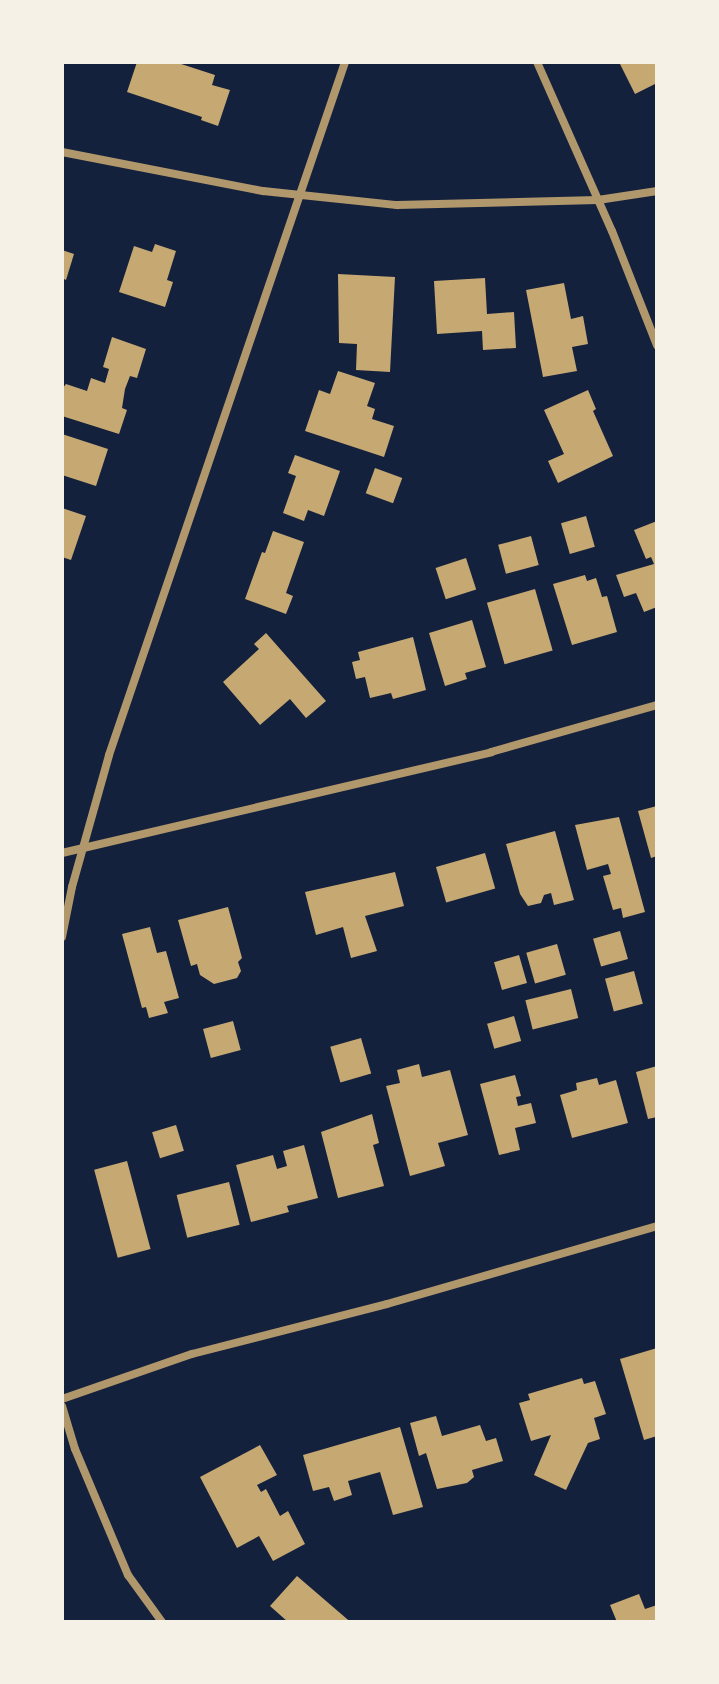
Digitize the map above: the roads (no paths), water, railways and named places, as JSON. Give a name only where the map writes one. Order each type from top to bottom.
[{"type":"street","points":[[62,937],[83,846],[109,755],[297,195],[345,62]]},
{"type":"street","points":[[537,62],[657,345]]},
{"type":"street","points":[[62,152],[297,195],[397,205],[453,207],[598,200],[657,191]]},
{"type":"street","points":[[62,853],[491,752],[657,705]]},
{"type":"street","points":[[62,1399],[207,1349],[387,1304],[657,1226]]},
{"type":"street","points":[[62,1406],[75,1449],[122,1561],[162,1622]]}]
